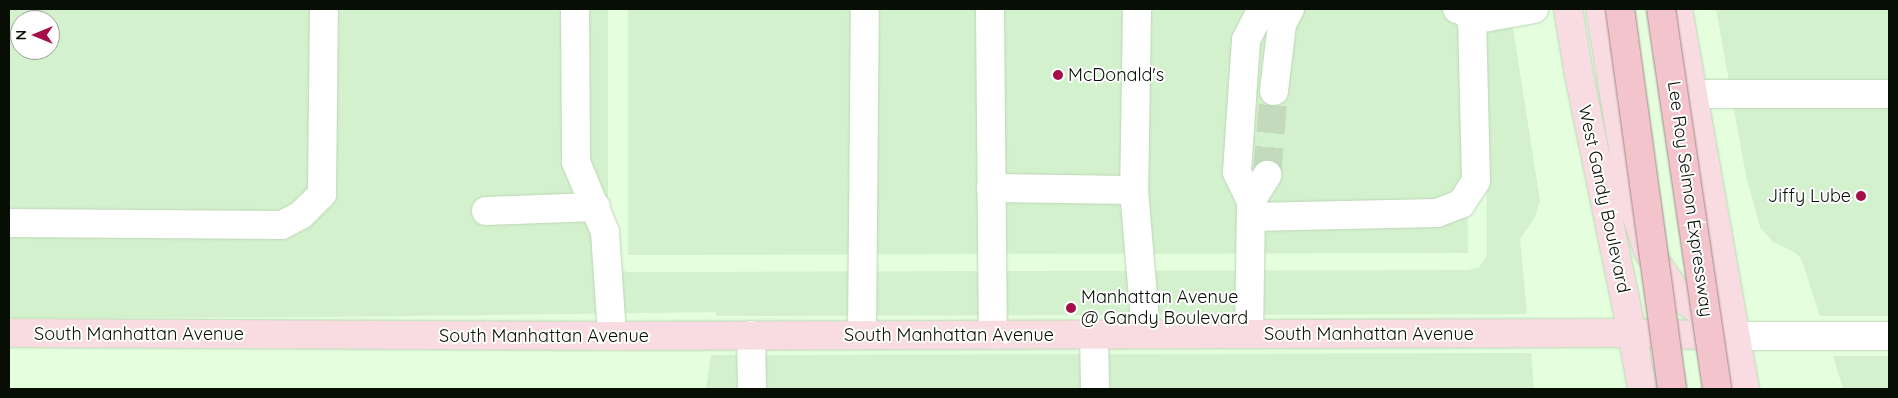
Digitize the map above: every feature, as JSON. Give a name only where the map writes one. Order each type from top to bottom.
[{"type":"highway","points":[[1620,9],[1672,389]]},
{"type":"highway","name":"Lee Roy Selmon Expressway","points":[[1661,9],[1717,389]]},
{"type":"main road","name":"West Gandy Boulevard","points":[[1568,9],[1579,75],[1642,389]]},
{"type":"main road","points":[[1600,9],[1632,202],[1648,251],[1680,297],[1736,336]]},
{"type":"main road","points":[[1678,9],[1745,389]]},
{"type":"main road","name":"South Manhattan Avenue","points":[[9,334],[751,336],[1632,333],[1736,336]]},
{"type":"main road","points":[[1632,333],[1681,378],[1688,389]]},
{"type":"street","points":[[9,223],[282,224],[301,215],[322,194],[324,9]]},
{"type":"street","points":[[575,9],[576,162],[605,232],[612,336]]},
{"type":"street","points":[[862,335],[865,9]]},
{"type":"street","points":[[990,9],[993,335]]},
{"type":"street","points":[[1137,9],[1134,190],[1146,334]]},
{"type":"street","points":[[1249,334],[1251,209],[1237,172],[1246,40],[1262,9]]},
{"type":"street","points":[[1274,91],[1282,24],[1290,9]]},
{"type":"street","points":[[1251,209],[1437,213],[1461,204],[1476,181],[1465,14],[1534,9]]},
{"type":"street","points":[[1692,94],[1889,94]]},
{"type":"street","points":[[1251,209],[1267,175]]},
{"type":"street","points":[[991,188],[1134,190]]},
{"type":"street","points":[[486,211],[596,208]]},
{"type":"street","points":[[1094,335],[1095,389]]},
{"type":"street","points":[[751,336],[752,389]]},
{"type":"street","name":"South Manhattan Avenue","points":[[1736,336],[1889,336]]},
{"type":"shaded area","points":[[9,9],[608,9],[608,255],[616,269],[628,272],[1468,270],[1479,267],[1486,258],[1487,253],[1485,9],[1510,9],[1540,201],[1535,217],[1520,239],[1527,314],[716,316],[716,312],[325,317],[9,318]]},
{"type":"shaded area","points":[[628,9],[1466,9],[1468,253],[628,255]]},
{"type":"shaded area","points":[[1716,9],[1889,9],[1889,316],[1820,316],[1801,258],[1794,252],[1773,242],[1760,227],[1746,176]]},
{"type":"shaded area","points":[[1531,353],[1534,389],[706,389],[711,355]]},
{"type":"shaded area","points":[[1833,356],[1889,356],[1889,389],[1843,389]]},
{"type":"tunnel","points":[[1267,175],[1274,91]]},
{"type":"place","name":"McDonald's","points":[[1058,75]]},
{"type":"place","name":"Jiffy Lube","points":[[1861,196]]},
{"type":"place","name":"Manhattan Avenue @ Gandy Boulevard","points":[[1071,308]]}]
